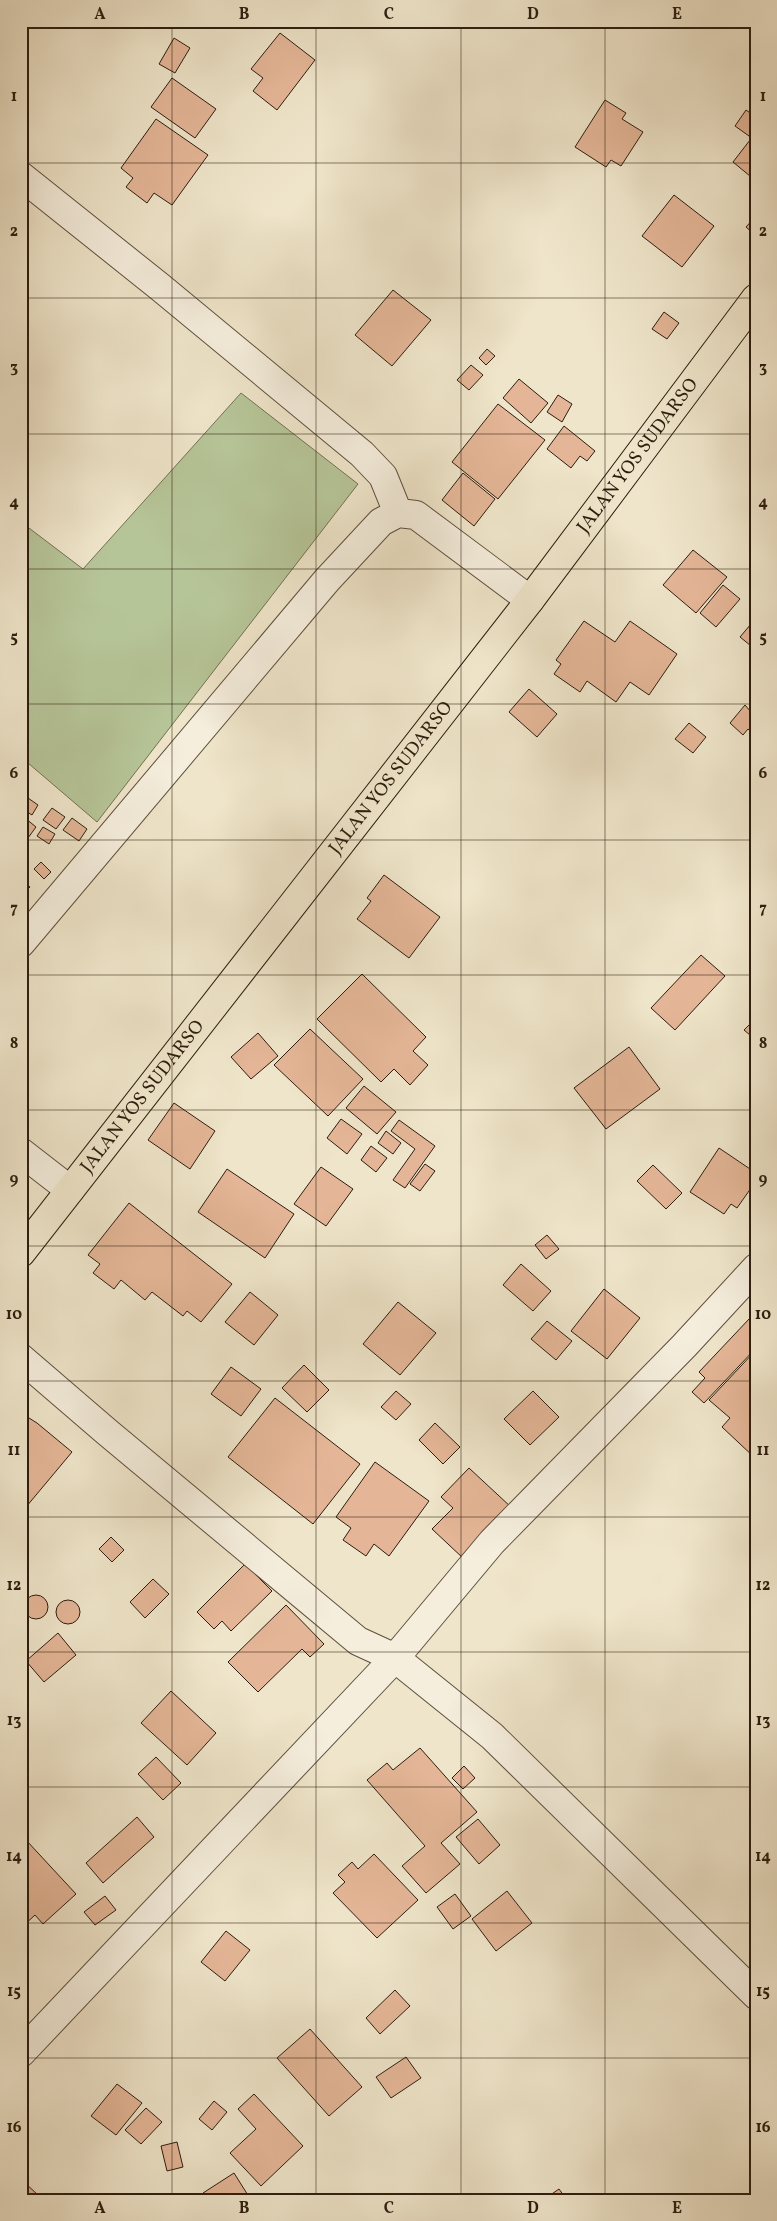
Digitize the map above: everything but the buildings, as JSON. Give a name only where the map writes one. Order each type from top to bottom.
[{"type":"main road","name":"JALAN YOS SUDARSO","points":[[21,1253],[530,600],[756,298]]},
{"type":"street","points":[[21,176],[160,287],[362,454],[383,476],[398,513]]},
{"type":"street","points":[[21,943],[327,580],[381,522],[398,513],[416,515],[530,600]]},
{"type":"street","points":[[21,1152],[70,1190]]},
{"type":"street","points":[[21,2052],[395,1658],[492,1542],[684,1346],[756,1268]]},
{"type":"street","points":[[21,1358],[106,1432],[358,1641],[395,1658],[492,1736],[756,1996]]},
{"type":"green space","points":[[241,393],[358,484],[97,822],[21,757],[21,522],[83,569]]}]
